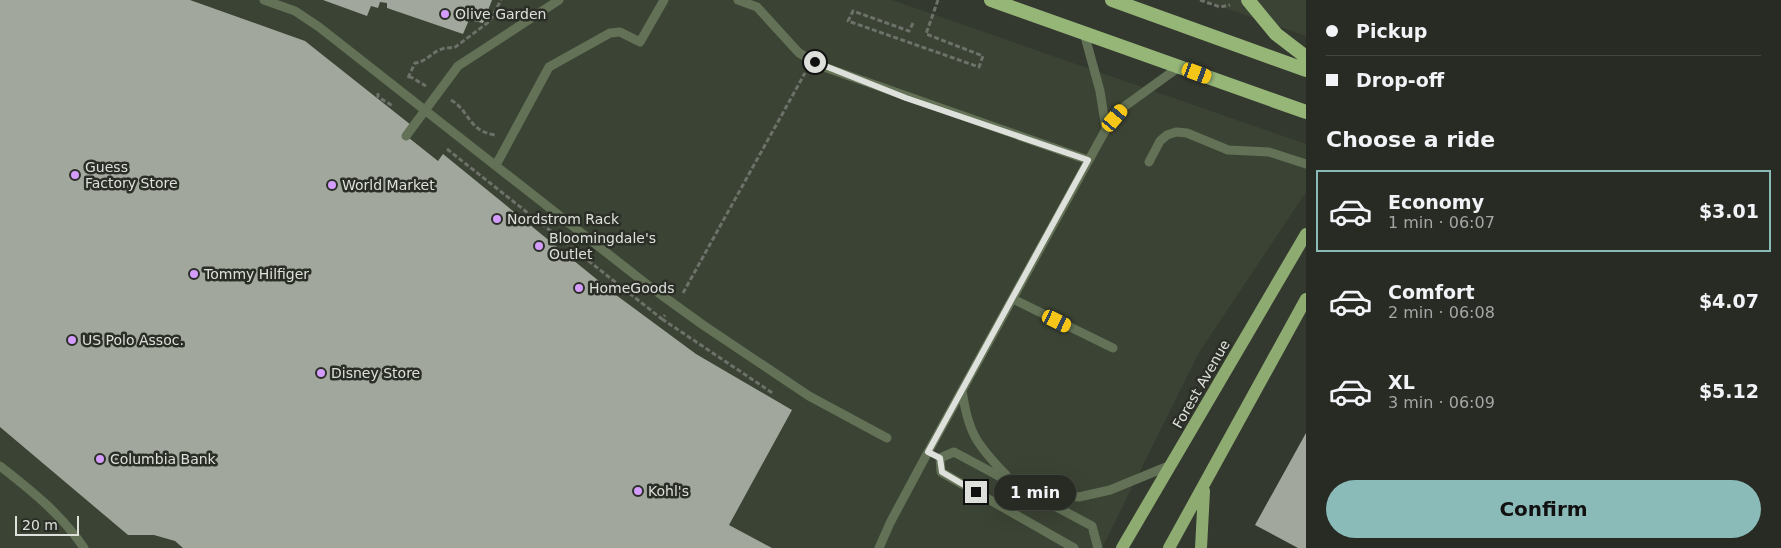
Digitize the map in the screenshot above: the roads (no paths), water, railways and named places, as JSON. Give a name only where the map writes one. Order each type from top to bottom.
[{"type":"highway","points":[[991,0],[1306,112]]},
{"type":"highway","points":[[1112,0],[1306,70]]},
{"type":"highway","points":[[1248,0],[1276,34],[1306,57]]},
{"type":"main road","name":"Forest Avenue","points":[[1122,548],[1306,234]]},
{"type":"main road","points":[[1169,548],[1306,299]]},
{"type":"main road","points":[[1201,548],[1204,486]]},
{"type":"lane","points":[[264,0],[295,11],[320,27],[674,305],[809,396],[887,438]]},
{"type":"lane","points":[[406,136],[458,66],[558,0]]},
{"type":"lane","points":[[496,165],[549,67],[610,33],[620,32],[640,42],[664,0]]},
{"type":"lane","points":[[738,0],[757,7],[799,53],[824,67],[897,95],[1088,160]]},
{"type":"lane","points":[[1084,33],[1100,90],[1106,129]]},
{"type":"lane","points":[[879,548],[890,523],[928,452],[1106,129],[1125,106],[1179,67]]},
{"type":"lane","points":[[1149,162],[1160,142],[1167,135],[1176,132],[1187,133],[1228,150],[1269,152],[1306,164]]},
{"type":"lane","points":[[1013,299],[1113,348]]},
{"type":"lane","points":[[962,390],[969,428],[987,456],[1012,481]]},
{"type":"lane","points":[[928,452],[940,458],[954,452],[1012,481],[1092,526],[1094,547]]},
{"type":"lane","points":[[940,458],[942,472],[1074,548]]},
{"type":"lane","points":[[1029,492],[1079,497],[1110,490],[1171,464]]},
{"type":"lane","points":[[0,466],[51,507],[69,526],[84,548]]},
{"type":"place","name":"Olive Garden","points":[[445,14]]},
{"type":"place","name":"Guess Factory Store","points":[[75,175]]},
{"type":"place","name":"World Market","points":[[332,185]]},
{"type":"place","name":"Nordstrom Rack","points":[[497,219]]},
{"type":"place","name":"Bloomingdale's Outlet","points":[[539,246]]},
{"type":"place","name":"Tommy Hilfiger","points":[[194,274]]},
{"type":"place","name":"HomeGoods","points":[[579,288]]},
{"type":"place","name":"US Polo Assoc.","points":[[72,340]]},
{"type":"place","name":"Disney Store","points":[[321,373]]},
{"type":"place","name":"Columbia Bank","points":[[100,459]]},
{"type":"place","name":"Kohl's","points":[[638,491]]}]
